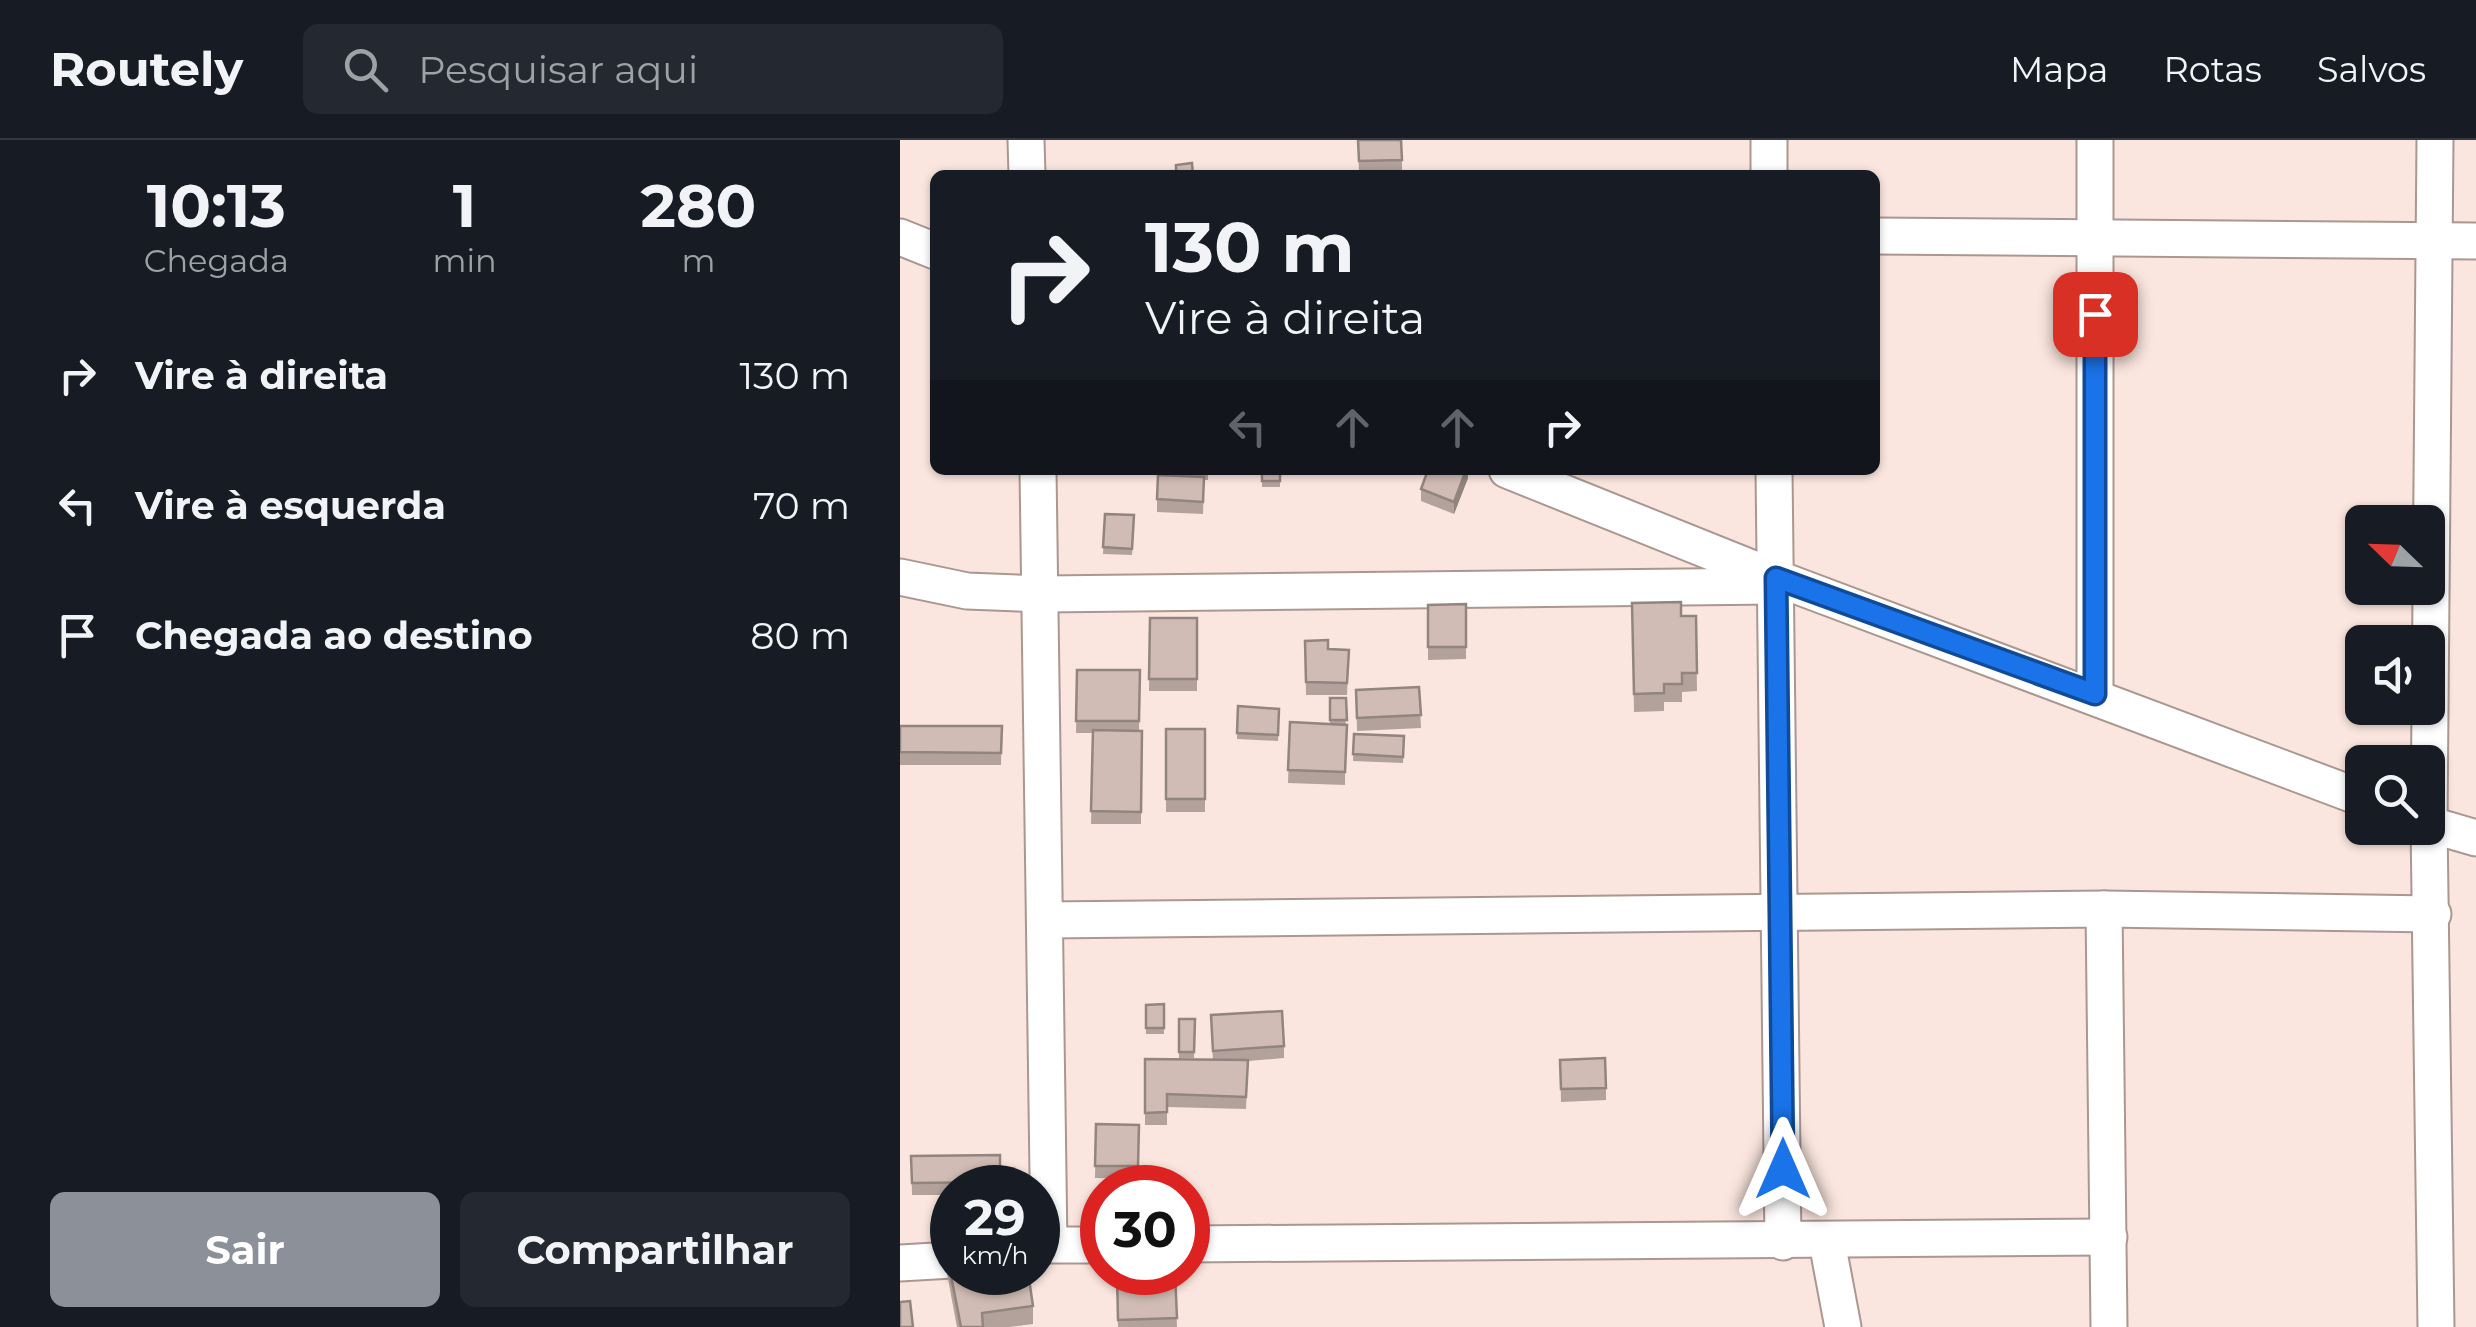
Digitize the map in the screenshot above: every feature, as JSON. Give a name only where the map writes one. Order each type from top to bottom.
[{"type":"street","points":[[1026,140],[1027,170]]},
{"type":"street","points":[[1769,140],[1769,170]]},
{"type":"street","points":[[2095,140],[2095,694]]},
{"type":"street","points":[[2429,745],[2435,140]]},
{"type":"street","points":[[1880,236],[2476,241]]},
{"type":"street","points":[[900,237],[930,249]]},
{"type":"street","points":[[1038,475],[1043,594],[1043,1165]]},
{"type":"street","points":[[1519,475],[1776,582],[2095,694],[2345,791]]},
{"type":"street","points":[[1774,475],[1783,914],[1784,1242]]},
{"type":"street","points":[[900,577],[967,591],[1043,594],[1776,582]]},
{"type":"street","points":[[2445,829],[2476,838]]},
{"type":"street","points":[[2429,845],[2436,1327]]},
{"type":"street","points":[[1045,920],[2104,909],[2433,914]]},
{"type":"street","points":[[2104,909],[2109,1327]]},
{"type":"street","points":[[1210,1244],[2109,1237]]},
{"type":"street","points":[[1827,1242],[1843,1327]]},
{"type":"street","points":[[900,1263],[930,1261]]},
{"type":"building","points":[[1358,140],[1401,140],[1402,160],[1359,161]]},
{"type":"building","points":[[1192,163],[1193,170],[1176,170],[1176,165]]},
{"type":"building","points":[[1158,475],[1204,477],[1203,502],[1157,499]]},
{"type":"building","points":[[1262,475],[1280,475],[1280,481],[1262,481]]},
{"type":"building","points":[[1426,475],[1464,475],[1454,502],[1421,489]]},
{"type":"building","points":[[1105,514],[1134,515],[1132,549],[1103,547]]},
{"type":"building","points":[[1681,602],[1681,616],[1696,616],[1697,673],[1682,673],[1682,684],[1664,684],[1664,693],[1634,694],[1632,603]]},
{"type":"building","points":[[1466,604],[1466,647],[1428,647],[1428,605]]},
{"type":"building","points":[[1150,618],[1197,618],[1197,679],[1149,679]]},
{"type":"building","points":[[1328,640],[1328,649],[1349,650],[1347,683],[1306,682],[1305,641]]},
{"type":"building","points":[[1077,670],[1140,670],[1139,721],[1076,721]]},
{"type":"building","points":[[1419,687],[1421,715],[1357,718],[1356,690]]},
{"type":"building","points":[[1330,698],[1346,698],[1347,720],[1330,720]]},
{"type":"building","points":[[1238,706],[1279,709],[1278,735],[1237,733]]},
{"type":"building","points":[[1290,722],[1347,725],[1345,772],[1288,770]]},
{"type":"building","points":[[900,726],[1002,726],[1001,753],[900,752]]},
{"type":"building","points":[[1166,729],[1205,729],[1205,799],[1166,799]]},
{"type":"building","points":[[1093,730],[1142,731],[1141,812],[1091,811]]},
{"type":"building","points":[[1354,734],[1404,736],[1403,757],[1353,754]]},
{"type":"building","points":[[1164,1004],[1164,1028],[1146,1028],[1146,1005]]},
{"type":"building","points":[[1282,1011],[1284,1046],[1213,1051],[1211,1015]]},
{"type":"building","points":[[1179,1019],[1195,1019],[1194,1052],[1179,1052]]},
{"type":"building","points":[[1605,1058],[1606,1088],[1561,1089],[1560,1060]]},
{"type":"building","points":[[1145,1059],[1248,1060],[1246,1097],[1167,1094],[1167,1112],[1145,1113]]},
{"type":"building","points":[[1096,1124],[1139,1125],[1138,1165],[1095,1165]]},
{"type":"building","points":[[1000,1155],[1000,1165],[930,1165],[930,1183],[912,1183],[911,1156]]},
{"type":"building","points":[[955,1295],[1031,1295],[1033,1306],[982,1313],[983,1327],[961,1327]]},
{"type":"building","points":[[1117,1295],[1176,1295],[1177,1318],[1118,1320]]},
{"type":"building","points":[[910,1301],[913,1327],[900,1327],[900,1302]]},
{"type":"route","points":[[1783,1169],[1783,914],[1776,578],[2095,694],[2095,314]]}]
